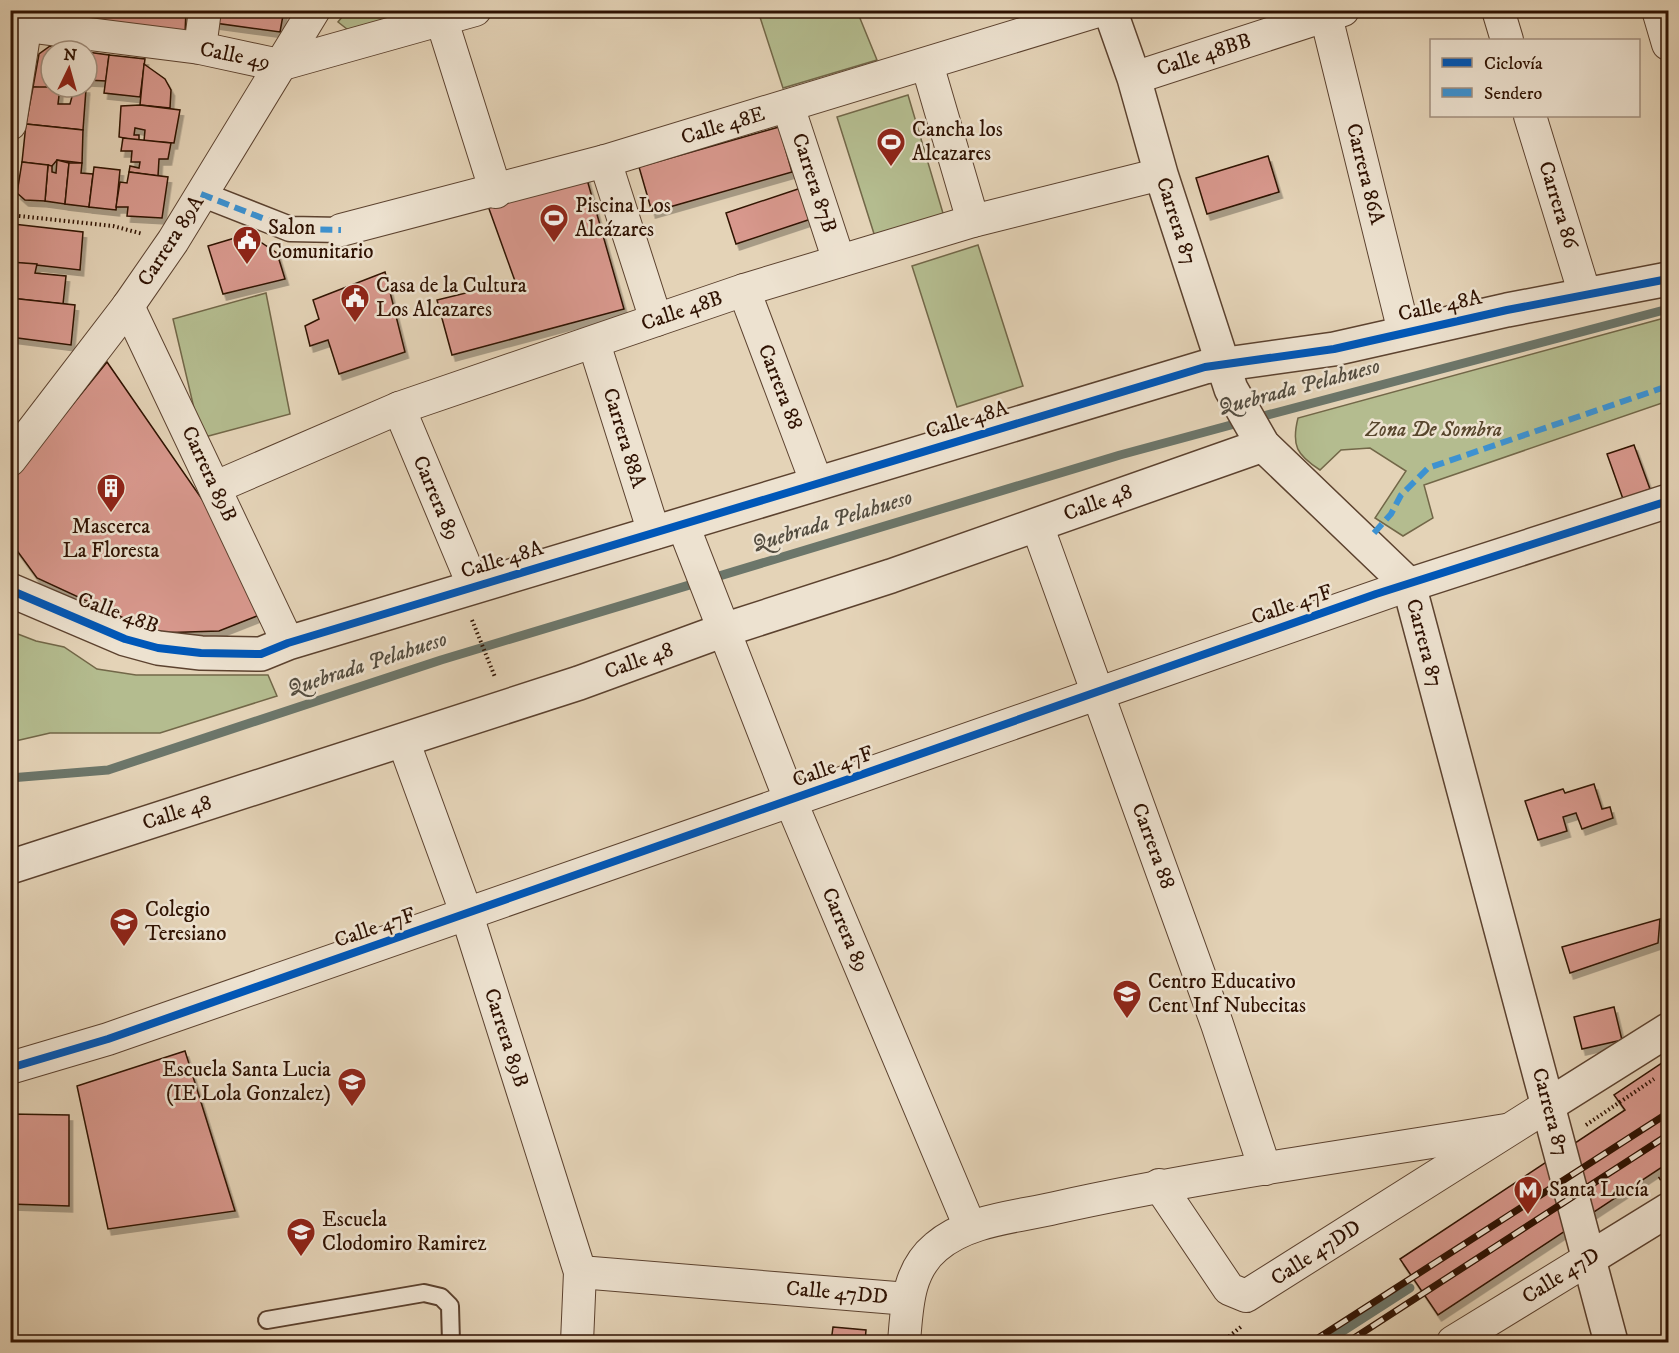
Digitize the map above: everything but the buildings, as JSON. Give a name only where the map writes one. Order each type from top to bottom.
[{"type":"street","points":[[200,48],[205,10]]},
{"type":"street","name":"Carrera 89A","points":[[10,460],[128,306],[173,241],[314,10]]},
{"type":"street","name":"Calle 49","points":[[27,18],[200,48],[279,65],[475,10]]},
{"type":"street","name":"Calle 48E","points":[[341,230],[496,192],[605,161],[1101,10]]},
{"type":"street","name":"Carrera 87","points":[[1110,10],[1134,78],[1161,174],[1226,377],[1259,437],[1409,585],[1611,1342]]},
{"type":"street","points":[[1498,10],[1507,39]]},
{"type":"street","points":[[1658,10],[1668,44]]},
{"type":"street","name":"Calle 48BB","points":[[1134,78],[1287,19],[1335,13]]},
{"type":"street","name":"Carrera 86A","points":[[1335,13],[1404,332]]},
{"type":"street","points":[[10,124],[27,18]]},
{"type":"street","points":[[442,21],[496,192]]},
{"type":"street","points":[[927,64],[973,221]]},
{"type":"street","name":"Carrera 87B","points":[[788,106],[839,261]]},
{"type":"street","name":"Carrera 86","points":[[1530,117],[1585,295]]},
{"type":"street","points":[[605,161],[656,320]]},
{"type":"street","name":"Calle 48B","points":[[216,487],[399,408],[744,290],[973,221],[1161,174]]},
{"type":"street","points":[[201,194],[290,229],[341,230]]},
{"type":"street","name":"Calle 48A","points":[[288,643],[467,589],[676,534],[817,484],[1404,332],[1668,279]]},
{"type":"street","name":"Carrera 88","points":[[744,290],[817,484]]},
{"type":"street","name":"Carrera 89B","points":[[128,306],[216,487],[288,643]]},
{"type":"street","name":"Carrera 88A","points":[[594,343],[676,534],[721,621]]},
{"type":"street","name":"Carrera 89","points":[[399,408],[467,589]]},
{"type":"street","name":"Calle 48","points":[[10,867],[579,683],[721,621],[1038,525],[1259,437]]},
{"type":"street","name":"Calle 47F","points":[[10,1068],[108,1039],[1409,585],[1668,501]]},
{"type":"street","name":"Carrera 88","points":[[1038,525],[1217,1024],[1265,1169]]},
{"type":"street","name":"Calle 48B","points":[[10,590],[125,639],[158,648],[201,653],[261,654],[288,643]]},
{"type":"street","name":"Carrera 89","points":[[721,621],[790,802],[970,1227]]},
{"type":"street","name":"Carrera 89B","points":[[403,740],[467,915],[580,1272],[577,1342]]},
{"type":"street","name":"Calle 47DD","points":[[1159,1185],[1228,1289],[1246,1296],[1668,1030]]},
{"type":"street","name":"Calle 47DD","points":[[580,1272],[908,1299],[914,1278],[927,1255],[947,1238],[970,1227],[1159,1185],[1506,1130]]},
{"type":"street","name":"Calle 47D","points":[[1453,1342],[1668,1210]]},
{"type":"street","points":[[904,1342],[908,1299]]},
{"type":"lane","points":[[267,1320],[424,1293],[441,1297],[450,1306],[451,1342]]},
{"type":"path","points":[[10,215],[113,226],[173,241]]},
{"type":"path","points":[[467,589],[507,706]]},
{"type":"path","points":[[1558,1143],[1659,1076]]},
{"type":"green space","points":[[347,11],[432,11],[357,37],[338,22]]},
{"type":"green space","points":[[758,11],[857,11],[877,60],[783,88]]},
{"type":"green space","name":"Cancha los Alcazares","points":[[908,95],[945,220],[876,240],[837,117]]},
{"type":"green space","points":[[978,245],[1023,386],[957,407],[912,266]]},
{"type":"green space","points":[[266,293],[290,414],[201,438],[173,319]]},
{"type":"green space","name":"Zona De Sombra","points":[[1668,317],[1668,401],[1424,485],[1433,518],[1403,536],[1375,518],[1406,471],[1370,448],[1341,450],[1320,470],[1298,449],[1295,436],[1298,418]]},
{"type":"green space","points":[[10,631],[36,641],[64,647],[97,669],[136,675],[268,675],[277,696],[160,733],[50,733],[11,742]]},
{"type":"waterway","name":"Quebrada Pelahueso","points":[[1256,418],[1668,309]]},
{"type":"waterway","name":"Quebrada Pelahueso","points":[[10,778],[108,770],[441,660],[1120,455],[1242,422]]},
{"type":"waterway","points":[[1326,1342],[1410,1288]]},
{"type":"railway","points":[[1312,1342],[1668,1113]]},
{"type":"railway","points":[[1348,1342],[1668,1135]]},
{"type":"marked path","points":[[201,194],[290,229],[341,230]]},
{"type":"marked path","points":[[1374,533],[1391,514],[1401,495],[1428,468],[1668,386]]},
{"type":"cycle path","points":[[10,590],[125,639],[158,648],[201,653],[261,654],[288,643],[1205,367],[1334,349],[1507,310],[1668,279]]},
{"type":"cycle path","points":[[10,1068],[108,1039],[1376,594],[1668,501]]},
{"type":"place","name":"Cancha los Alcazares","points":[[891,168]]},
{"type":"place","name":"Piscina Los Alcázares","points":[[554,244]]},
{"type":"place","name":"Salon Comunitario","points":[[247,266]]},
{"type":"place","name":"Casa de la Cultura Los Alcazares","points":[[355,324]]},
{"type":"place","name":"Mascerca La Floresta","points":[[111,514]]},
{"type":"place","name":"Colegio Teresiano","points":[[124,948]]},
{"type":"place","name":"Centro Educativo Cent Inf Nubecitas","points":[[1127,1020]]},
{"type":"place","name":"Escuela Santa Lucia (IE Lola Gonzalez)","points":[[352,1108]]},
{"type":"place","name":"Santa Lucía","points":[[1528,1216]]},
{"type":"place","name":"Escuela Clodomiro Ramirez","points":[[301,1258]]}]
